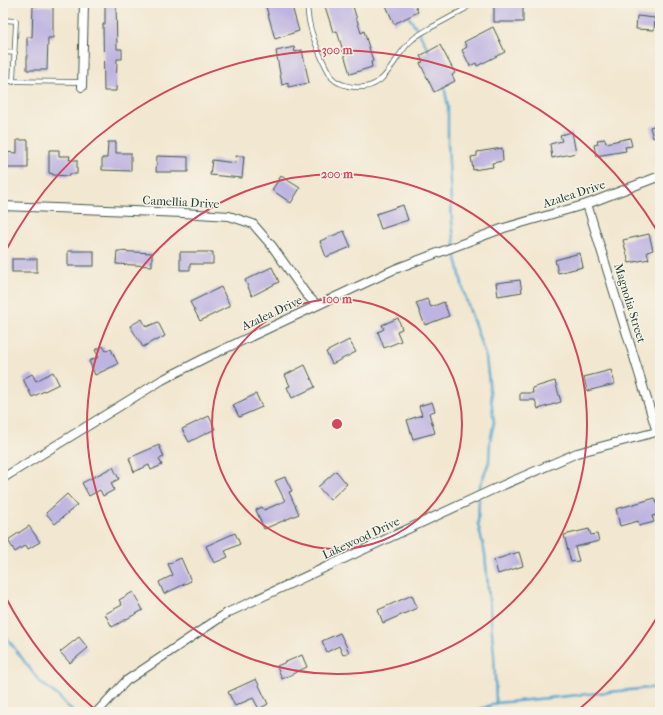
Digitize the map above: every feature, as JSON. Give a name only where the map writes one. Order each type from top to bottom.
[{"type":"street","points":[[82,85],[84,3]]},
{"type":"street","name":"Azalea Drive","points":[[3,478],[162,380],[205,358],[395,269],[496,230],[587,204],[660,176]]},
{"type":"street","name":"Magnolia Street","points":[[587,204],[658,431]]},
{"type":"street","name":"Camellia Drive","points":[[3,206],[229,216],[253,224],[272,246],[306,294],[317,305]]},
{"type":"street","name":"Lakewood Drive","points":[[97,712],[126,681],[227,613],[492,490],[577,453],[658,431]]},
{"type":"lane","points":[[308,3],[307,14],[313,37],[332,78],[336,82],[344,85],[363,88],[375,84],[383,78],[412,39],[471,3]]},
{"type":"lane","points":[[3,20],[16,20],[13,82]]},
{"type":"lane","points":[[3,52],[15,53]]},
{"type":"lane","points":[[3,82],[82,85]]},
{"type":"building","points":[[105,3],[116,3],[117,49],[122,49],[122,59],[117,59],[116,91],[104,91],[103,24],[105,24]]},
{"type":"building","points":[[265,3],[291,3],[299,31],[275,39]]},
{"type":"building","points":[[324,3],[352,3],[361,33],[364,31],[373,61],[371,62],[372,67],[350,74],[337,31],[333,32]]},
{"type":"building","points":[[385,3],[414,3],[418,12],[394,24]]},
{"type":"building","points":[[494,3],[523,3],[523,22],[494,22]]},
{"type":"building","points":[[33,6],[53,6],[53,38],[48,38],[47,70],[27,70],[27,37],[32,37]]},
{"type":"building","points":[[637,16],[655,18],[654,30],[636,29]]},
{"type":"building","points":[[493,27],[505,52],[477,66],[476,63],[470,66],[462,50],[467,47],[464,42]]},
{"type":"building","points":[[440,45],[455,73],[452,75],[455,81],[434,92],[420,63],[423,62],[420,56]]},
{"type":"building","points":[[294,47],[295,52],[302,50],[309,83],[288,87],[288,83],[282,85],[276,51]]},
{"type":"building","points":[[660,124],[660,136],[653,138],[650,127]]},
{"type":"building","points":[[572,132],[576,153],[552,158],[550,144],[562,141],[560,135]]},
{"type":"building","points":[[630,138],[632,146],[625,147],[626,151],[596,156],[594,145],[598,144],[597,140],[605,139],[606,143]]},
{"type":"building","points":[[17,140],[28,140],[28,168],[3,168],[3,152],[17,153]]},
{"type":"building","points":[[108,142],[116,142],[116,153],[131,153],[131,171],[102,170],[102,158],[107,158]]},
{"type":"building","points":[[502,148],[503,161],[492,163],[493,167],[473,170],[471,157],[477,156],[477,152]]},
{"type":"building","points":[[49,150],[59,150],[59,156],[70,156],[69,160],[77,160],[77,174],[69,174],[69,176],[53,175],[49,173]]},
{"type":"building","points":[[157,156],[188,157],[188,172],[156,172]]},
{"type":"building","points":[[236,156],[244,156],[242,178],[210,175],[212,160],[235,163]]},
{"type":"building","points":[[281,176],[300,188],[291,203],[272,190]]},
{"type":"building","points":[[403,205],[408,220],[381,229],[376,214]]},
{"type":"building","points":[[344,231],[351,247],[326,257],[320,241]]},
{"type":"building","points":[[649,234],[653,250],[647,252],[649,259],[629,263],[623,240]]},
{"type":"building","points":[[68,251],[94,251],[94,266],[68,266]]},
{"type":"building","points":[[117,251],[152,253],[152,266],[116,264]]},
{"type":"building","points":[[180,252],[213,252],[213,264],[190,264],[190,270],[180,270]]},
{"type":"building","points":[[580,253],[583,267],[558,273],[555,260]]},
{"type":"building","points":[[12,259],[37,259],[37,272],[12,272]]},
{"type":"building","points":[[272,267],[279,282],[252,296],[245,280]]},
{"type":"building","points":[[520,280],[522,292],[498,296],[496,283]]},
{"type":"building","points":[[221,287],[230,306],[200,321],[190,302]]},
{"type":"building","points":[[427,299],[431,307],[444,302],[449,316],[425,325],[416,303]]},
{"type":"building","points":[[398,318],[402,329],[397,331],[401,341],[384,348],[378,332],[384,329],[382,325]]},
{"type":"building","points":[[142,319],[146,327],[158,322],[165,336],[143,347],[130,326]]},
{"type":"building","points":[[349,340],[356,352],[332,364],[326,352]]},
{"type":"building","points":[[103,346],[106,351],[111,349],[118,364],[95,375],[89,361],[99,357],[95,350]]},
{"type":"building","points":[[305,365],[315,387],[292,398],[287,387],[290,386],[285,375]]},
{"type":"building","points":[[611,370],[615,384],[587,391],[584,377]]},
{"type":"building","points":[[53,372],[59,384],[32,397],[23,379],[32,374],[36,381]]},
{"type":"building","points":[[555,381],[561,402],[538,409],[535,400],[520,400],[520,393],[533,393],[532,388]]},
{"type":"building","points":[[256,394],[262,407],[239,417],[233,405]]},
{"type":"building","points":[[432,402],[435,411],[429,413],[435,433],[413,439],[407,420],[422,415],[419,406]]},
{"type":"building","points":[[209,416],[215,429],[189,442],[182,429]]},
{"type":"building","points":[[159,445],[164,457],[159,459],[162,465],[151,470],[149,465],[134,472],[129,458]]},
{"type":"building","points":[[113,467],[119,479],[111,483],[114,490],[103,496],[100,490],[89,496],[82,483]]},
{"type":"building","points":[[336,471],[347,484],[330,500],[318,487]]},
{"type":"building","points":[[285,477],[292,491],[289,492],[299,514],[264,529],[256,510],[262,507],[264,510],[285,501],[275,481]]},
{"type":"building","points":[[67,494],[77,505],[55,524],[46,513]]},
{"type":"building","points":[[655,498],[660,514],[652,516],[654,522],[639,526],[638,521],[620,526],[616,509]]},
{"type":"building","points":[[29,526],[40,542],[28,549],[26,545],[15,552],[8,540]]},
{"type":"building","points":[[589,529],[591,535],[597,534],[599,541],[575,547],[579,561],[571,562],[564,535]]},
{"type":"building","points":[[235,533],[240,544],[225,551],[228,557],[214,563],[206,546]]},
{"type":"building","points":[[519,552],[523,566],[498,574],[494,560]]},
{"type":"building","points":[[181,558],[191,581],[164,594],[159,582],[173,575],[168,564]]},
{"type":"building","points":[[133,592],[143,610],[112,627],[105,614],[122,605],[119,600]]},
{"type":"building","points":[[412,595],[417,608],[383,623],[378,610]]},
{"type":"building","points":[[340,633],[349,652],[343,655],[339,646],[327,652],[322,641]]},
{"type":"building","points":[[79,637],[88,648],[70,663],[60,652]]},
{"type":"building","points":[[302,655],[307,667],[282,679],[277,666]]},
{"type":"building","points":[[256,679],[268,704],[259,709],[253,698],[235,706],[228,692]]},
{"type":"waterway","points":[[407,15],[416,27],[430,53]]},
{"type":"waterway","points":[[444,85],[448,107],[448,143],[452,221],[456,257],[464,293],[486,358],[494,422],[490,441],[489,462],[479,488],[479,494]]},
{"type":"waterway","points":[[479,499],[478,524],[485,554],[494,654],[496,703]]},
{"type":"waterway","points":[[3,633],[40,682],[58,696],[73,712]]},
{"type":"waterway","points":[[474,712],[496,703],[660,687]]}]
